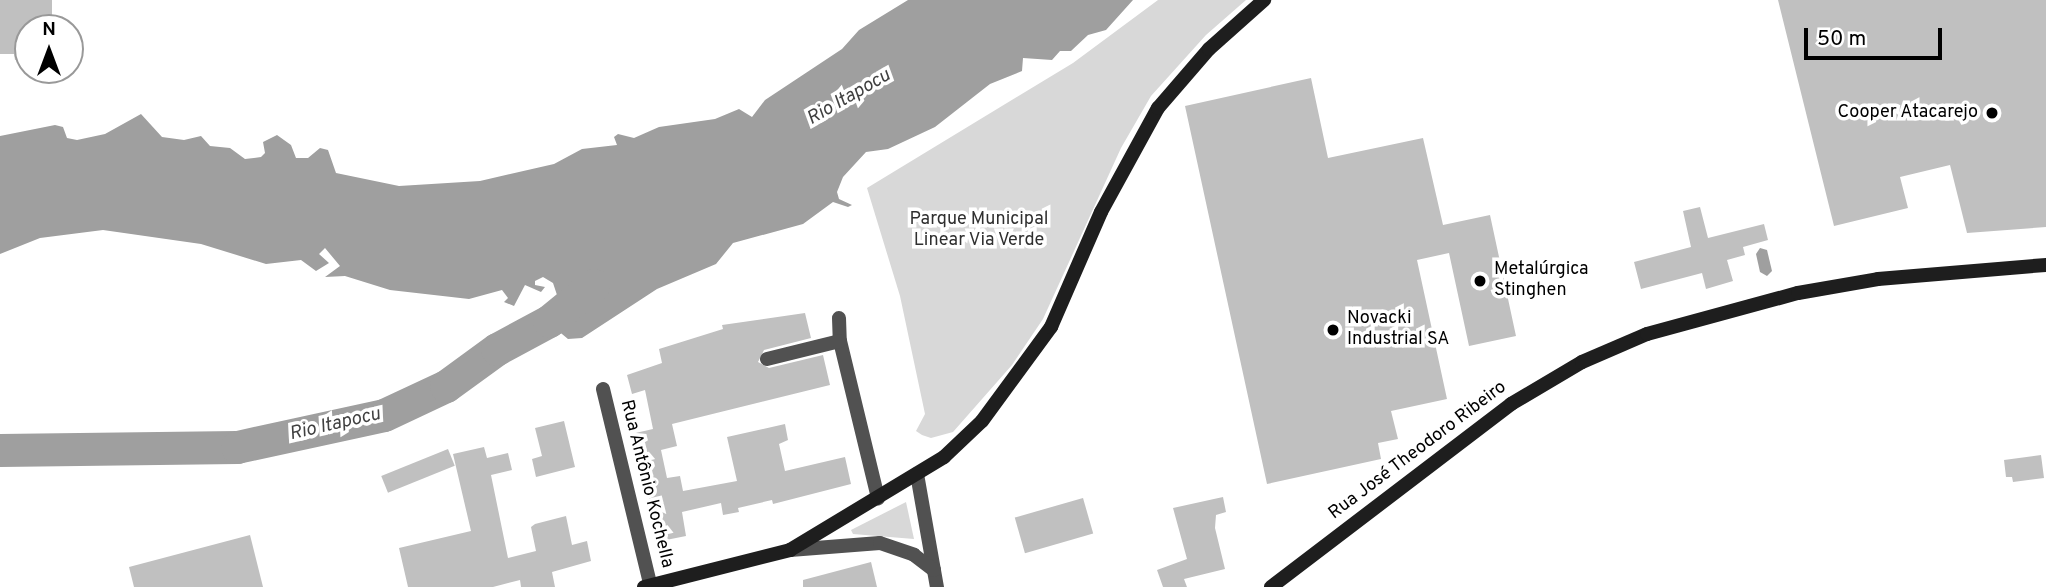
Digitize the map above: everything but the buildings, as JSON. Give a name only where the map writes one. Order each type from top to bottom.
[{"type":"main road","points":[[649,586],[790,550],[918,474],[982,421],[1021,374],[1063,305],[1101,212],[1158,108],[1209,49],[1264,0]]},
{"type":"main road","name":"Rua José Theodoro Ribeiro","points":[[1270,587],[1511,404],[1582,362],[1647,334],[1798,293],[1878,279],[2046,265]]},
{"type":"street","points":[[839,318],[840,341],[878,498]]},
{"type":"street","points":[[767,359],[840,341]]},
{"type":"street","name":"Rua Antônio Kochella","points":[[603,389],[649,586]]},
{"type":"street","points":[[918,474],[937,587]]},
{"type":"street","points":[[790,550],[880,543],[914,555],[933,570]]},
{"type":"green space","name":"Parque Municipal Linear Via Verde","points":[[1158,0],[1246,0],[1206,35],[1151,96],[1121,148],[1043,319],[1012,365],[953,432],[931,438],[922,435],[916,431],[925,414],[900,296],[867,188],[1073,63]]},
{"type":"green space","points":[[906,502],[914,539],[853,534],[851,530]]},
{"type":"water","points":[[908,0],[1133,0],[1106,30],[1088,35],[1071,51],[1060,51],[1052,60],[1023,58],[1022,71],[990,84],[935,127],[888,149],[866,152],[843,177],[837,192],[839,199],[852,205],[848,207],[833,202],[803,224],[733,243],[716,264],[657,289],[582,338],[568,339],[556,329],[559,301],[553,283],[543,277],[535,281],[535,285],[545,287],[541,292],[525,285],[514,306],[504,302],[508,298],[502,290],[469,299],[390,290],[345,276],[325,277],[340,266],[325,248],[319,254],[329,263],[316,271],[301,260],[266,264],[201,244],[103,230],[40,238],[0,254],[0,136],[55,125],[63,127],[67,138],[77,140],[105,134],[141,114],[162,137],[184,140],[201,136],[210,146],[230,148],[245,159],[261,157],[265,153],[263,142],[277,135],[291,145],[296,158],[308,158],[320,148],[328,150],[336,173],[399,186],[480,181],[554,164],[582,149],[617,145],[614,137],[618,134],[634,138],[659,127],[715,119],[739,109],[752,117],[765,100],[842,49],[859,30]]},
{"type":"water","points":[[1760,248],[1767,250],[1772,271],[1767,276],[1760,272],[1756,254]]},
{"type":"waterway","name":"Rio Itapocu","points":[[0,450],[237,447],[384,415],[446,386],[497,349],[549,321],[593,285]]},
{"type":"place","name":"Cooper Atacarejo","points":[[1992,113]]},
{"type":"place","name":"Metalúrgica Stinghen","points":[[1480,281]]},
{"type":"place","name":"Novacki Industrial SA","points":[[1333,330]]}]
